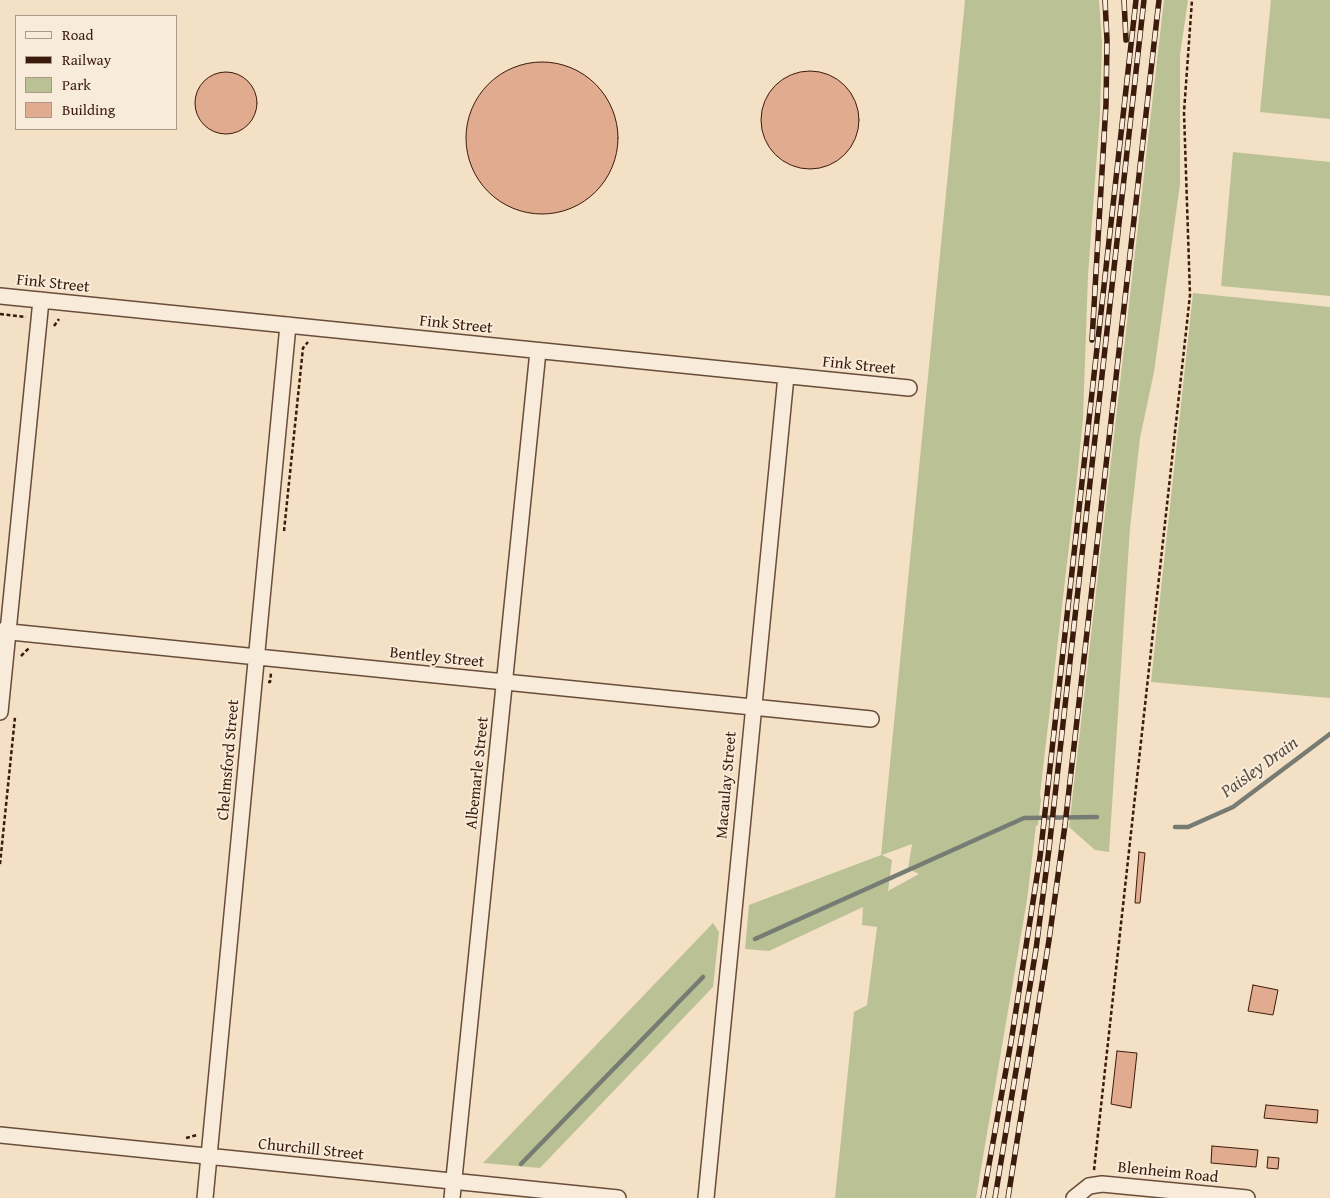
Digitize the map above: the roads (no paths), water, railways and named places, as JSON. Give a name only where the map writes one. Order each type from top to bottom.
[{"type":"street","name":"Fink Street","points":[[0,296],[287,332],[538,351],[909,388]]},
{"type":"street","points":[[0,712],[4,632],[41,300]]},
{"type":"street","name":"Chelmsford Street","points":[[204,1198],[287,332]]},
{"type":"street","name":"Albemarle Street","points":[[452,1198],[538,351]]},
{"type":"street","name":"Macaulay Street","points":[[706,1198],[752,707],[786,376]]},
{"type":"street","name":"Bentley Street","points":[[4,632],[872,719]]},
{"type":"street","name":"Churchill Street","points":[[0,1135],[618,1198]]},
{"type":"street","name":"Blenheim Road","points":[[1086,1190],[1109,1185],[1248,1198]]},
{"type":"street","points":[[1074,1198],[1086,1190]]},
{"type":"waterway","name":"Paisley Drain","points":[[1175,827],[1188,827],[1233,807],[1330,734]]},
{"type":"waterway","points":[[755,939],[1024,818],[1097,817]]},
{"type":"waterway","points":[[521,1164],[703,977]]},
{"type":"railway","points":[[1092,340],[1106,104],[1107,40],[1105,0]]},
{"type":"railway","points":[[1124,0],[1126,40]]},
{"type":"railway","points":[[983,1198],[1011,1042],[1040,857],[1136,0]]},
{"type":"railway","points":[[995,1198],[1036,949],[1049,849],[1144,0]]},
{"type":"railway","points":[[1008,1198],[1049,940],[1065,825],[1159,0]]}]
